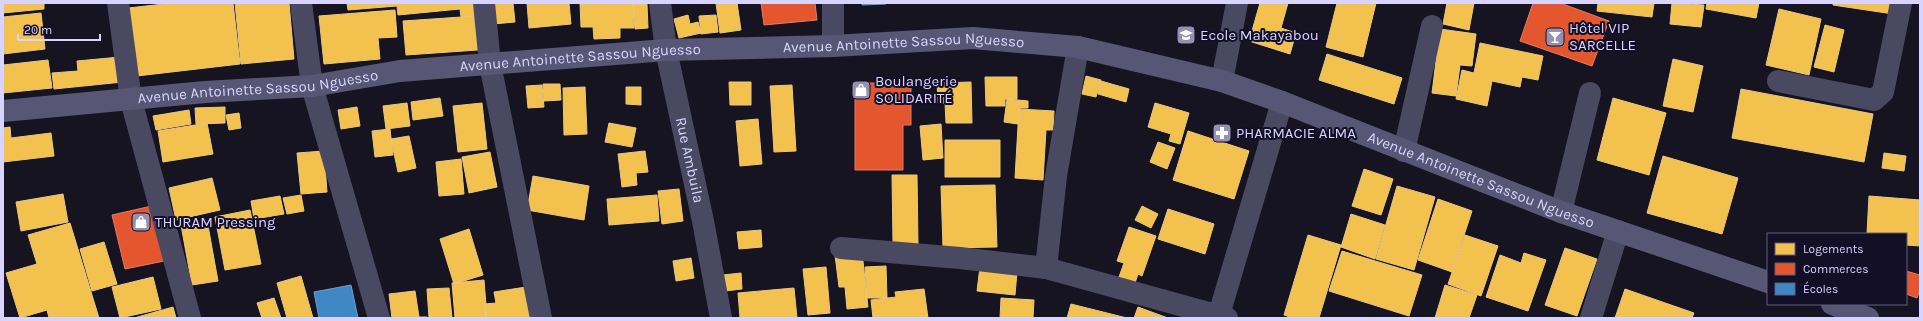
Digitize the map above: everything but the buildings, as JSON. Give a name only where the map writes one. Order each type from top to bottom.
[{"type":"street","points":[[118,3],[131,100],[190,318]]},
{"type":"street","points":[[302,3],[312,86],[379,318]]},
{"type":"street","points":[[484,3],[490,64],[541,318]]},
{"type":"street","name":"Rue Ambuila","points":[[660,3],[666,50],[703,221],[721,318]]},
{"type":"street","points":[[833,3],[833,46]]},
{"type":"street","points":[[1222,81],[1236,3]]},
{"type":"street","points":[[1778,81],[1874,100],[1879,97],[1883,92],[1901,3]]},
{"type":"street","points":[[1404,151],[1432,26]]},
{"type":"street","name":"Avenue Antoinette Sassou Nguesso","points":[[3,111],[205,92],[312,86],[400,71],[666,50],[833,46],[973,38],[1078,47],[1222,81],[1282,102],[1561,212],[1767,282]]},
{"type":"street","points":[[1046,268],[1056,176],[1078,47]]},
{"type":"street","points":[[1561,212],[1590,93]]},
{"type":"street","points":[[840,248],[960,258],[1046,268],[1221,317],[1282,102]]},
{"type":"street","points":[[1591,318],[1618,231]]},
{"type":"street","points":[[1834,305],[1863,317]]},
{"type":"place","name":"Ecole Makayabou","points":[[1186,35]]},
{"type":"place","name":"Hôtel VIP SARCELLE","points":[[1555,37]]},
{"type":"place","name":"Boulangerie SOLIDARITÉ","points":[[861,90]]},
{"type":"place","name":"PHARMACIE ALMA","points":[[1222,133]]},
{"type":"place","name":"THURAM Pressing","points":[[141,222]]}]
